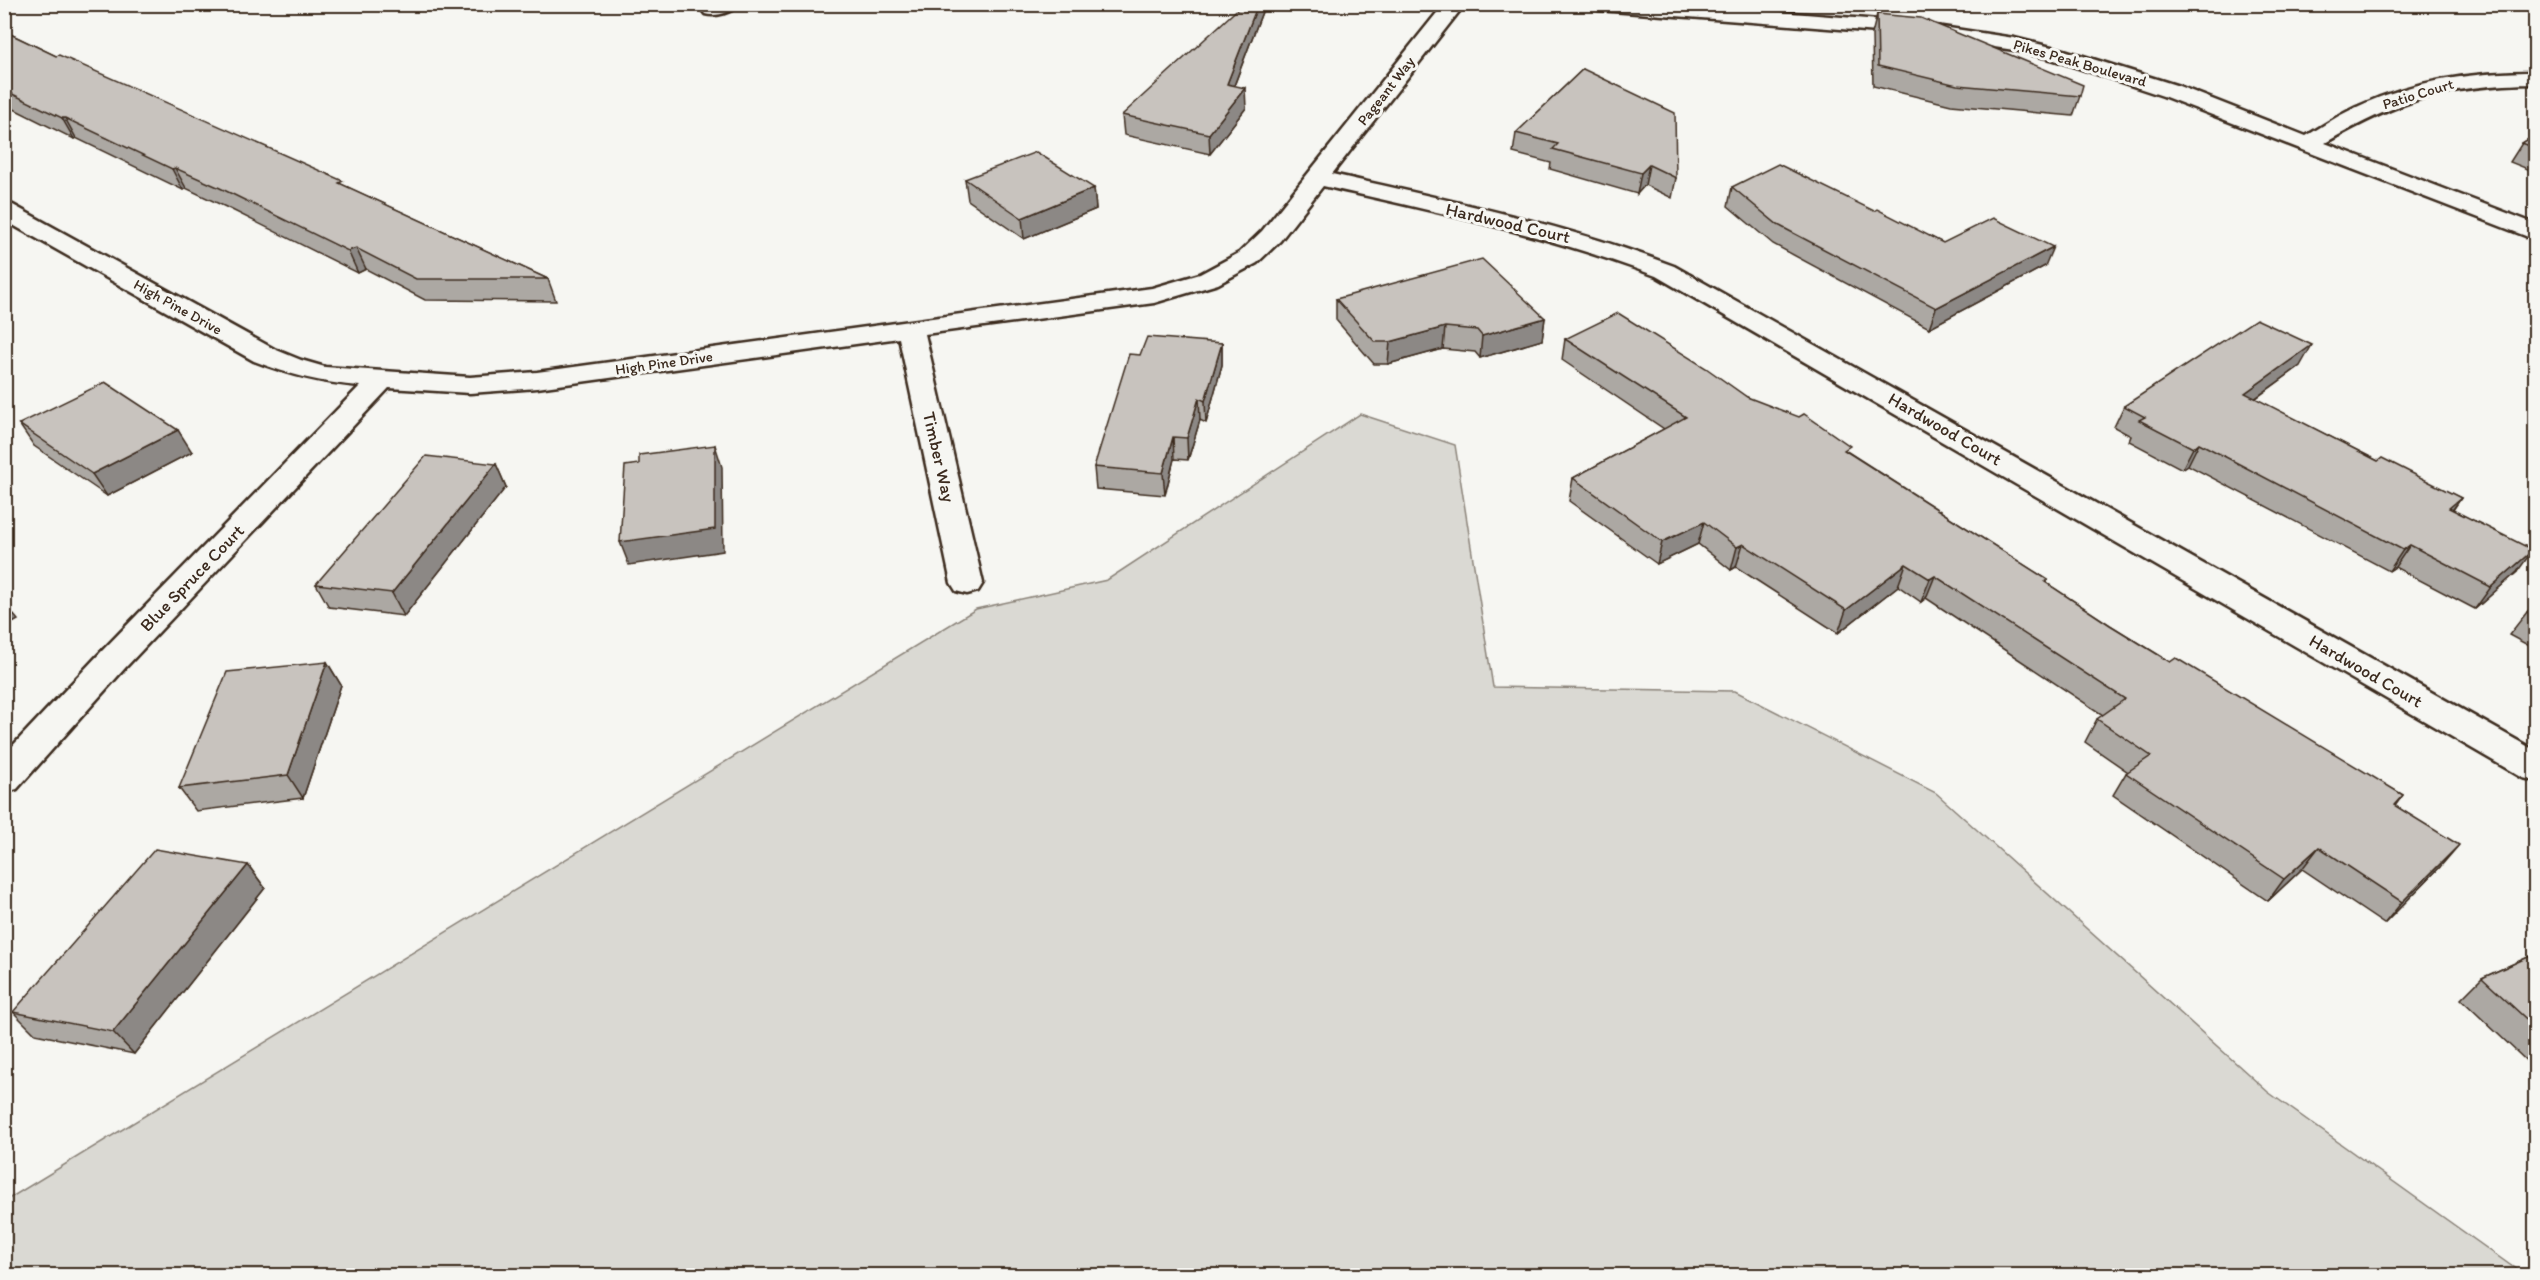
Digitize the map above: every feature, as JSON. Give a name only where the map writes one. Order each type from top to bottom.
[{"type":"street","name":"Pageant Way","points":[[1318,178],[1455,4]]},
{"type":"street","name":"Pikes Peak Boulevard","points":[[1599,4],[1916,29],[2014,44],[2102,66],[2309,143],[2535,233]]},
{"type":"street","name":"Patio Court","points":[[2309,143],[2365,111],[2437,86],[2496,77],[2535,78]]},
{"type":"street","name":"High Pine Drive","points":[[4,210],[264,355],[291,366],[324,375],[470,385],[537,380],[1154,295],[1209,279],[1248,258],[1271,236],[1318,178]]},
{"type":"street","name":"Hardwood Court","points":[[1318,178],[1579,240],[1665,271],[2535,768]]},
{"type":"street","name":"Timber Way","points":[[911,330],[967,583]]},
{"type":"street","name":"Blue Spruce Court","points":[[4,779],[113,660],[382,379]]},
{"type":"shaded area","points":[[1360,414],[1455,445],[1493,687],[1735,691],[1936,793],[2268,1092],[2524,1275],[5,1275],[5,1201],[976,609],[1107,580]]},
{"type":"building","points":[[1243,4],[1258,4],[1227,84],[1245,88],[1209,134],[1122,115]]},
{"type":"building","points":[[1877,14],[1921,18],[2083,85],[2080,96],[1957,85],[1878,66]]},
{"type":"building","points":[[4,31],[56,56],[59,55],[343,181],[339,183],[548,279],[416,279],[356,248],[348,251],[220,188],[175,168],[172,169],[4,90]]},
{"type":"building","points":[[1583,69],[1675,113],[1676,178],[1649,165],[1641,173],[1553,149],[1558,144],[1516,133]]},
{"type":"building","points":[[2535,135],[2535,148],[2522,143]]},
{"type":"building","points":[[1036,152],[1094,188],[1022,218],[965,179]]},
{"type":"building","points":[[1778,164],[1874,211],[1877,209],[1943,243],[1993,218],[2053,247],[1936,308],[1778,225],[1732,187]]},
{"type":"building","points":[[1482,259],[1545,318],[1482,336],[1477,330],[1445,327],[1390,342],[1375,342],[1336,299]]},
{"type":"building","points":[[1618,313],[1706,368],[1747,397],[1799,417],[1804,414],[1850,446],[1844,450],[2048,580],[2045,582],[2110,625],[2170,662],[2176,658],[2403,795],[2394,805],[2459,845],[2402,902],[2319,847],[2284,879],[2126,773],[2151,756],[2097,719],[2125,699],[1935,576],[1930,579],[1906,564],[1846,610],[1743,544],[1737,547],[1704,522],[1662,542],[1573,478],[1686,417],[1565,339]]},
{"type":"building","points":[[2256,319],[2312,345],[2245,393],[2378,461],[2382,458],[2461,498],[2449,508],[2533,550],[2491,587],[2410,545],[2403,550],[2199,443],[2193,448],[2139,420],[2145,417],[2124,406]]},
{"type":"building","points":[[1147,337],[1222,343],[1205,401],[1199,398],[1187,438],[1173,437],[1163,473],[1094,467],[1129,354],[1140,355]]},
{"type":"building","points":[[105,382],[178,430],[92,474],[19,424]]},
{"type":"building","points":[[715,445],[715,529],[620,542],[625,466],[639,464],[639,455]]},
{"type":"building","points":[[426,456],[496,464],[392,593],[316,584]]},
{"type":"building","points":[[2535,604],[2535,616],[2527,612]]},
{"type":"building","points":[[327,662],[288,775],[179,788],[227,672]]},
{"type":"building","points":[[155,849],[248,865],[113,1032],[13,1012]]},
{"type":"building","points":[[2535,954],[2535,1027],[2482,978]]}]
